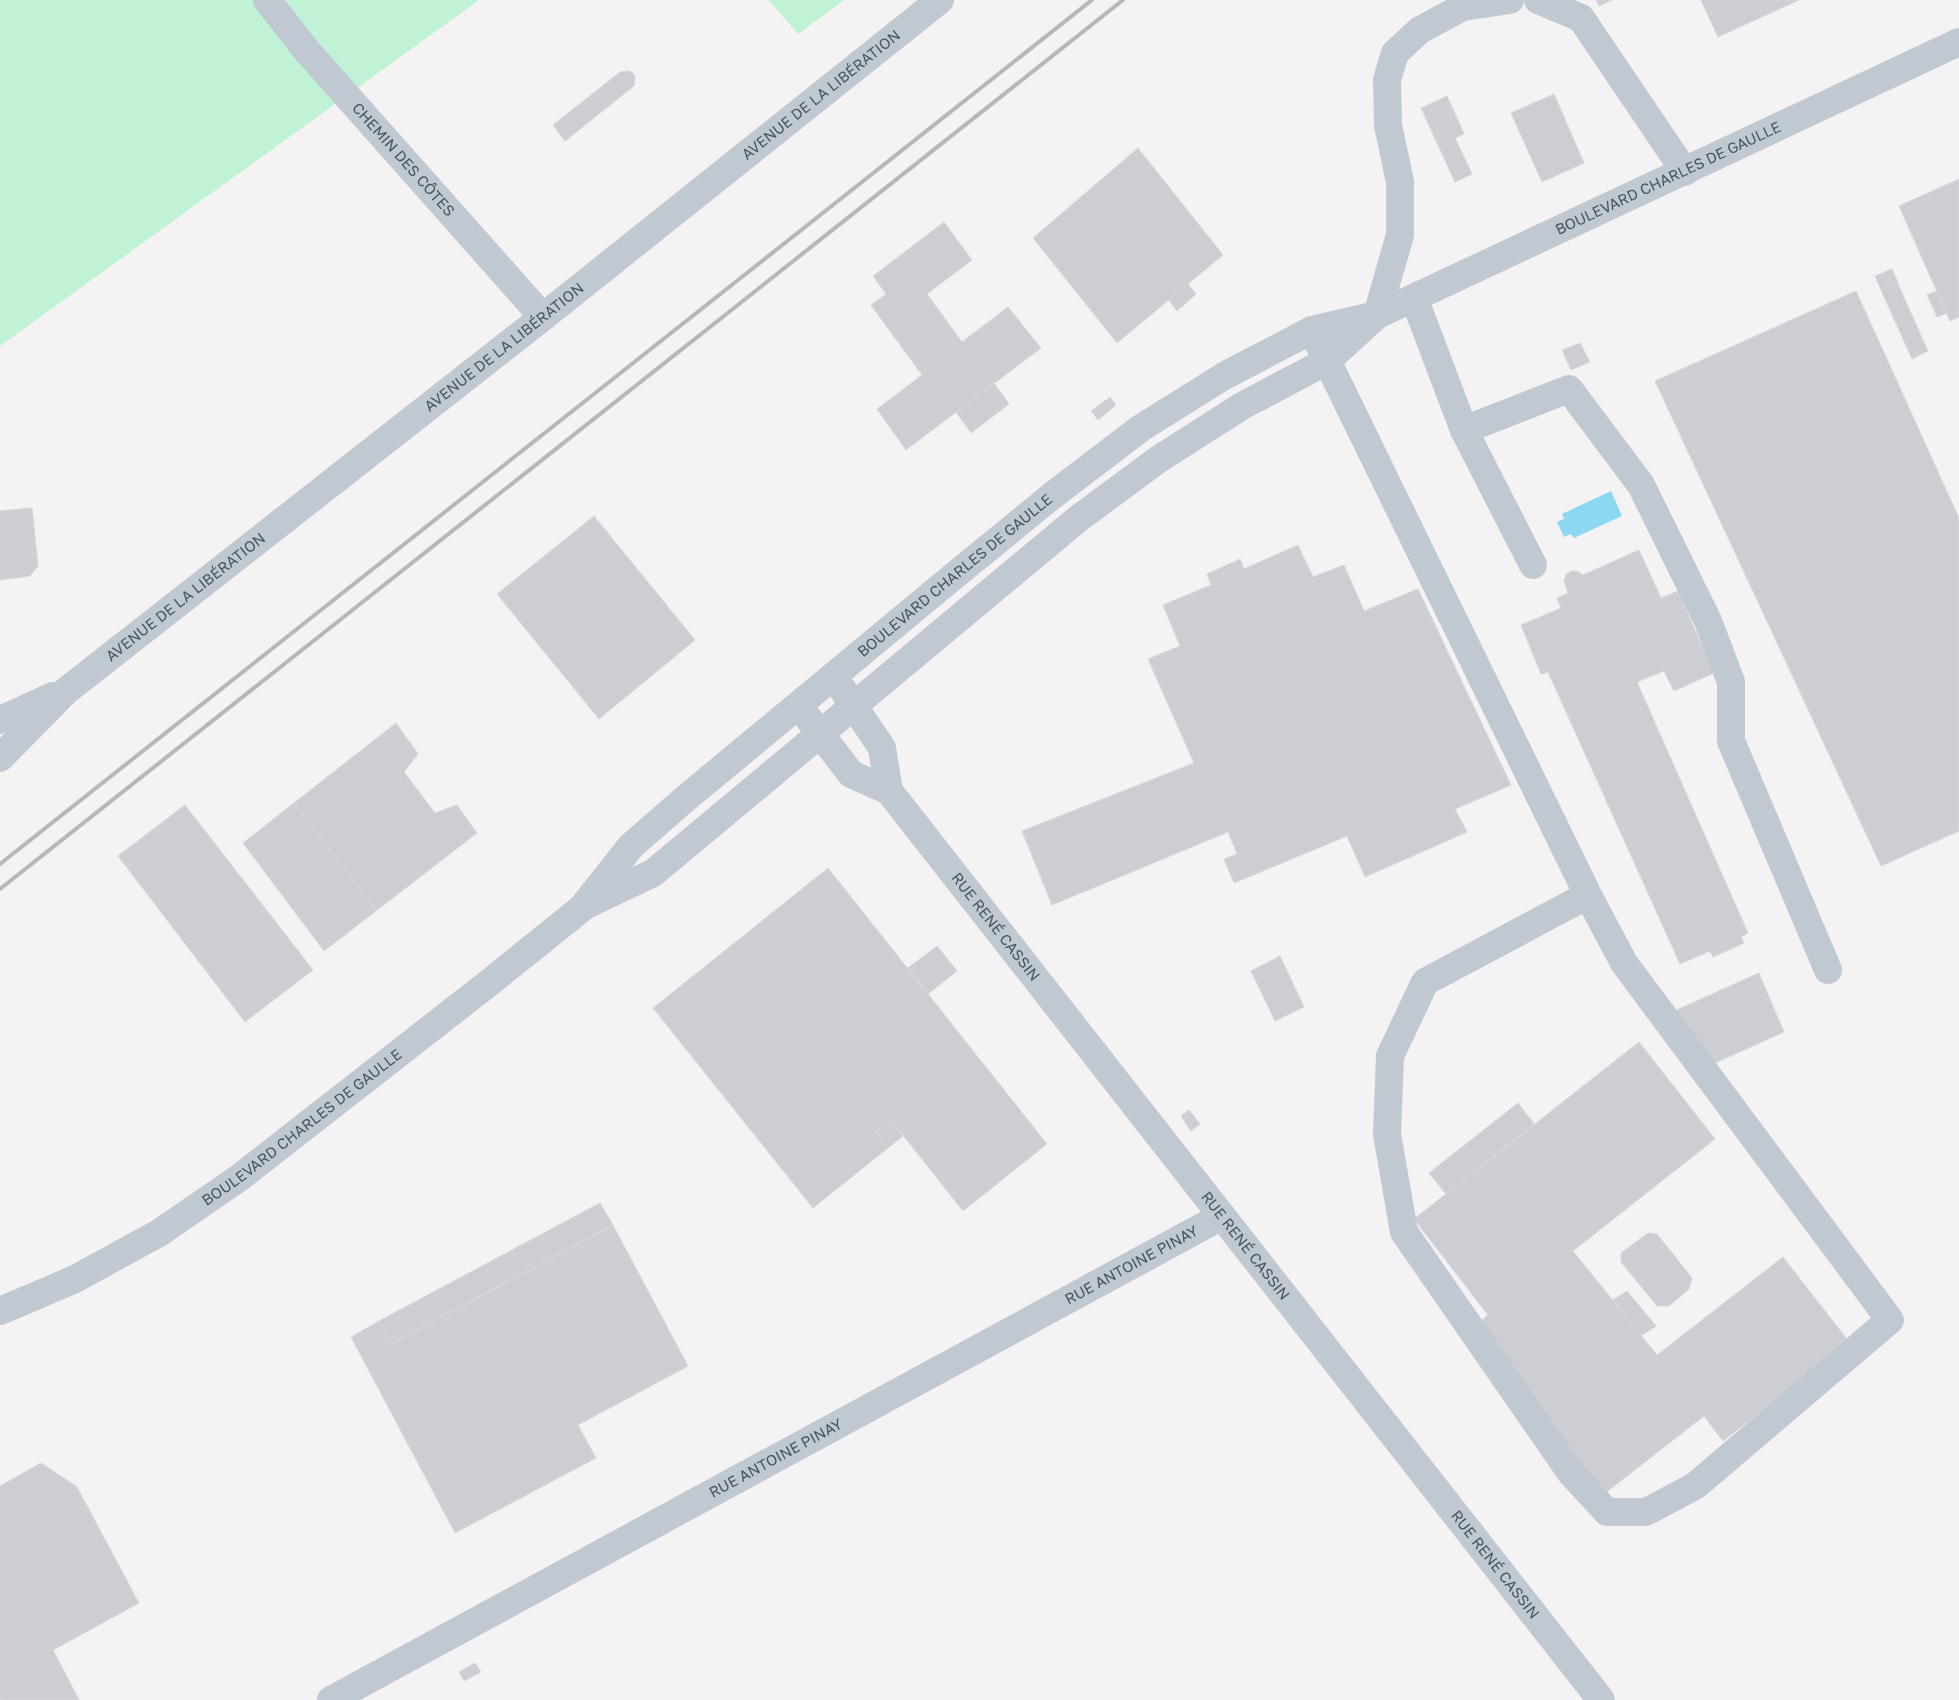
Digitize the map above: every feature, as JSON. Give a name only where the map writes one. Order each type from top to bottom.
[{"type":"street","name":"CHEMIN DES CÔTES","points":[[267,0],[307,51],[543,317]]},
{"type":"street","name":"AVENUE DE LA LIBÉRATION","points":[[66,691],[543,317],[940,0]]},
{"type":"street","points":[[1377,315],[1400,235],[1400,182],[1388,126],[1388,80],[1395,53],[1420,30],[1463,7],[1510,0]]},
{"type":"street","points":[[1538,0],[1581,18],[1685,172]]},
{"type":"street","name":"BOULEVARD CHARLES DE GAULLE","points":[[582,908],[631,846],[833,676],[1053,495],[1141,428],[1224,376],[1312,330],[1377,315],[1959,42]]},
{"type":"street","points":[[1414,298],[1464,430],[1533,565]]},
{"type":"street","name":"BOULEVARD CHARLES DE GAULLE","points":[[0,1311],[75,1279],[160,1233],[239,1178],[582,908],[653,873],[1072,524],[1159,459],[1242,406],[1327,361],[1377,315]]},
{"type":"street","points":[[1312,330],[1588,895],[1624,962],[1890,1320],[1695,1486],[1646,1512],[1607,1512],[1571,1473],[1404,1232],[1387,1134],[1390,1056],[1425,982],[1588,895]]},
{"type":"street","points":[[1464,430],[1569,389],[1641,485],[1708,621],[1731,682],[1731,741],[1828,970]]},
{"type":"street","name":"RUE RENÉ CASSIN","points":[[833,676],[854,704],[882,748],[889,791]]},
{"type":"street","points":[[0,720],[66,691]]},
{"type":"street","points":[[0,758],[66,691]]},
{"type":"street","name":"RUE RENÉ CASSIN","points":[[798,706],[851,774],[889,791],[1601,1700]]},
{"type":"street","name":"RUE ANTOINE PINAY","points":[[330,1700],[1222,1216]]},
{"type":"green space","points":[[0,0],[479,0],[0,346]]},
{"type":"green space","points":[[769,0],[844,0],[798,34]]},
{"type":"water","points":[[1611,491],[1622,516],[1574,538],[1571,534],[1564,537],[1557,522],[1564,519],[1562,514]]},
{"type":"building","points":[[1596,0],[1612,0],[1599,6]]},
{"type":"building","points":[[1701,0],[1799,0],[1718,37]]},
{"type":"building","points":[[629,71],[635,77],[634,86],[565,141],[553,125],[620,72]]},
{"type":"building","points":[[1554,94],[1584,163],[1542,182],[1511,113]]},
{"type":"building","points":[[1447,96],[1464,134],[1455,138],[1472,174],[1455,182],[1421,108]]},
{"type":"building","points":[[1138,148],[1223,255],[1117,343],[1033,238]]},
{"type":"building","points":[[1959,179],[1959,317],[1950,321],[1899,206]]},
{"type":"building","points":[[944,222],[972,260],[927,294],[962,342],[1008,307],[1041,348],[906,450],[877,409],[922,375],[871,305],[886,294],[873,276]]},
{"type":"building","points":[[1892,269],[1898,282],[1881,290],[1875,276]]},
{"type":"building","points":[[1897,282],[1928,351],[1912,359],[1881,290]]},
{"type":"building","points":[[1188,284],[1196,294],[1177,311],[1169,300]]},
{"type":"building","points":[[1856,291],[1959,518],[1959,831],[1881,866],[1655,381]]},
{"type":"building","points":[[1937,291],[1947,313],[1937,317],[1927,295]]},
{"type":"building","points":[[1580,343],[1590,362],[1571,370],[1562,350]]},
{"type":"building","points":[[994,383],[1009,404],[971,433],[956,412]]},
{"type":"building","points":[[1110,397],[1116,405],[1098,420],[1091,411]]},
{"type":"building","points":[[32,508],[38,566],[30,576],[0,580],[0,511]]},
{"type":"building","points":[[594,516],[695,640],[599,719],[497,594]]},
{"type":"building","points":[[1298,545],[1313,577],[1344,565],[1364,611],[1418,589],[1511,785],[1455,809],[1467,832],[1365,877],[1347,836],[1234,883],[1224,859],[1237,854],[1228,832],[1052,905],[1022,831],[1194,763],[1148,659],[1180,646],[1163,605],[1211,585],[1207,574],[1240,559],[1244,569]]},
{"type":"building","points":[[1639,550],[1661,598],[1678,591],[1714,673],[1674,691],[1664,671],[1637,682],[1748,933],[1741,937],[1744,943],[1713,957],[1710,951],[1680,964],[1548,672],[1541,674],[1521,625],[1561,608],[1557,598],[1568,593],[1564,581],[1566,575],[1571,571],[1577,571],[1583,575]]},
{"type":"building","points":[[396,723],[418,754],[404,772],[435,813],[457,805],[477,833],[376,911],[294,803]]},
{"type":"building","points":[[294,803],[376,911],[324,951],[243,843]]},
{"type":"building","points":[[185,805],[313,970],[245,1022],[118,856]]},
{"type":"building","points":[[828,868],[1047,1144],[963,1211],[891,1120],[876,1132],[888,1148],[813,1208],[653,1008]]},
{"type":"building","points":[[937,946],[957,971],[928,994],[908,968]]},
{"type":"building","points":[[1280,956],[1304,1007],[1275,1021],[1251,971]]},
{"type":"building","points":[[1759,973],[1784,1032],[1713,1064],[1672,1012]]},
{"type":"building","points":[[1639,1042],[1715,1139],[1573,1251],[1657,1355],[1783,1257],[1850,1343],[1723,1441],[1704,1416],[1604,1494],[1475,1326],[1488,1315],[1414,1219]]},
{"type":"building","points":[[1518,1103],[1535,1125],[1446,1194],[1429,1173]]},
{"type":"building","points":[[1189,1110],[1200,1124],[1191,1131],[1181,1116]]},
{"type":"building","points":[[891,1120],[903,1136],[888,1148],[876,1132]]},
{"type":"building","points":[[600,1203],[613,1225],[391,1344],[379,1321]]},
{"type":"building","points":[[613,1225],[688,1366],[578,1425],[596,1458],[455,1533],[351,1337],[379,1321],[391,1344]]},
{"type":"building","points":[[1648,1233],[1657,1234],[1692,1278],[1689,1289],[1669,1306],[1657,1306],[1621,1262],[1621,1253]]},
{"type":"building","points":[[1627,1291],[1656,1326],[1641,1336],[1613,1300]]},
{"type":"building","points":[[41,1463],[77,1487],[139,1603],[53,1650],[79,1700],[0,1700],[0,1486]]},
{"type":"building","points":[[475,1663],[481,1672],[464,1681],[459,1672]]},
{"type":"railway","points":[[0,864],[1092,0]]},
{"type":"railway","points":[[0,889],[1123,0]]}]
